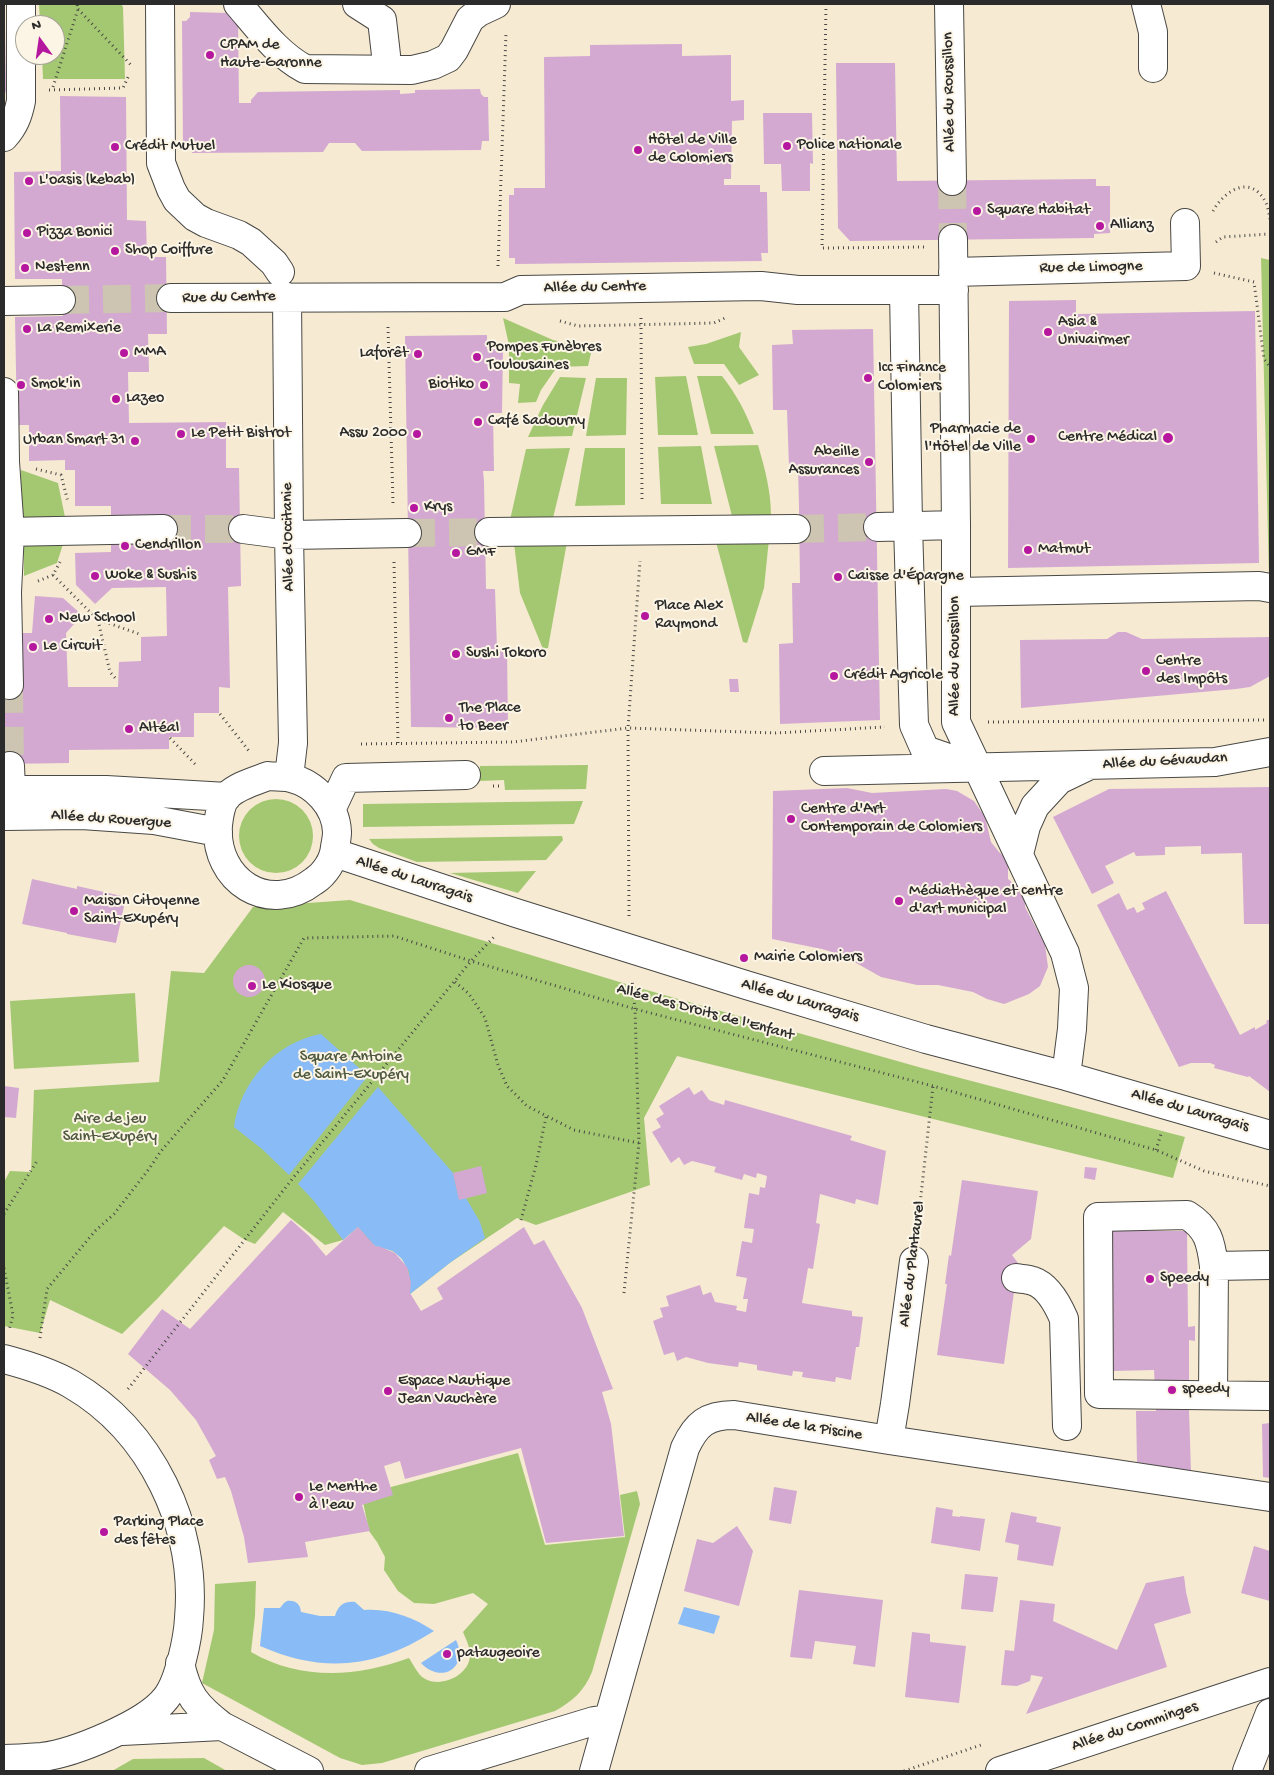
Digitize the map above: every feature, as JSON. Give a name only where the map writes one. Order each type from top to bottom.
[{"type":"street","points":[[4,137],[12,128],[18,115],[21,88],[21,4]]},
{"type":"street","points":[[160,4],[161,163],[171,189],[177,200],[195,217],[239,235],[251,242],[274,263],[284,284]]},
{"type":"street","points":[[238,4],[291,62],[305,69],[412,70],[433,65],[448,58],[470,19],[479,12],[501,14]]},
{"type":"street","points":[[357,4],[382,20],[386,55]]},
{"type":"street","name":"Allée du Roussillon","points":[[949,4],[952,181]]},
{"type":"street","points":[[1146,4],[1153,32],[1153,68]]},
{"type":"street","points":[[1185,224],[1186,266]]},
{"type":"street","name":"Rue de Limogne","points":[[904,290],[953,262],[1186,266]]},
{"type":"street","name":"Allée du Roussillon","points":[[953,262],[956,722],[1066,953],[1074,988],[1072,1029],[1066,1076]]},
{"type":"street","name":"Allée du Centre","points":[[284,284],[505,297],[521,290],[640,287],[761,286],[798,290],[904,290]]},
{"type":"street","name":"Rue du Centre","points":[[171,298],[284,284]]},
{"type":"street","name":"Allée d'Occitanie","points":[[278,777],[293,743],[284,284]]},
{"type":"street","points":[[904,290],[914,725],[925,750],[978,768]]},
{"type":"street","points":[[4,301],[61,300]]},
{"type":"street","points":[[4,392],[8,685]]},
{"type":"street","points":[[878,527],[956,525]]},
{"type":"street","points":[[7,532],[163,529]]},
{"type":"street","points":[[243,529],[289,535],[407,533]]},
{"type":"street","points":[[489,532],[796,529]]},
{"type":"street","points":[[956,592],[1259,586],[1270,588]]},
{"type":"street","name":"Allée du Gévaudan","points":[[824,771],[1214,762],[1270,752]]},
{"type":"street","name":"Allée du Gévaudan","points":[[1019,854],[1026,826],[1035,806],[1059,780],[1090,765]]},
{"type":"street","points":[[332,810],[346,778],[466,775]]},
{"type":"street","points":[[278,777],[305,782],[319,793],[332,810],[337,831],[335,853],[323,875],[303,890],[278,896],[259,892],[241,884],[228,870],[220,852],[218,832],[219,815],[227,797],[246,784],[278,777]]},
{"type":"street","points":[[8,781],[106,790],[227,797]]},
{"type":"street","name":"Allée du Rouergue","points":[[4,816],[82,815],[154,820],[218,832]]},
{"type":"street","name":"Allée du Lauragais","points":[[335,853],[397,875],[629,949],[926,1038],[1270,1135]]},
{"type":"street","points":[[1213,1395],[1214,1266],[1212,1249],[1207,1234],[1187,1215],[1098,1217],[1099,1394],[1270,1396]]},
{"type":"street","name":"Allée du Plantaurel","points":[[889,1440],[914,1261]]},
{"type":"street","points":[[1214,1266],[1270,1265]]},
{"type":"street","points":[[1016,1278],[1034,1281],[1047,1292],[1057,1304],[1064,1319],[1067,1426]]},
{"type":"street","points":[[4,1359],[36,1368],[72,1384],[109,1413],[127,1431],[146,1456],[167,1490],[180,1524],[188,1565],[191,1600],[185,1645],[180,1663],[167,1696],[157,1708],[115,1732],[84,1745],[42,1757],[4,1759]]},
{"type":"street","name":"Allée de la Piscine","points":[[594,1771],[685,1448],[697,1427],[714,1417],[734,1415],[1270,1497]]},
{"type":"street","points":[[180,1663],[185,1683],[192,1697],[202,1710],[222,1726],[310,1771]]},
{"type":"street","name":"Allée du Comminges","points":[[1000,1771],[1270,1682]]},
{"type":"street","points":[[1247,1771],[1270,1713]]},
{"type":"street","points":[[429,1771],[594,1721],[608,1719]]},
{"type":"street","points":[[115,1732],[222,1726]]},
{"type":"path","points":[[826,4],[822,248],[953,262]]},
{"type":"path","points":[[21,88],[52,90],[123,88],[132,67],[78,9]]},
{"type":"path","points":[[501,14],[498,267],[507,267]]},
{"type":"path","points":[[1214,209],[1226,194],[1243,186],[1255,190],[1266,201],[1270,220]]},
{"type":"path","points":[[1223,237],[1270,234]]},
{"type":"path","points":[[1186,266],[1254,282],[1264,359],[1270,367]]},
{"type":"path","points":[[624,1293],[639,1143],[635,1008],[629,949],[628,728],[642,530],[640,287]]},
{"type":"path","points":[[5,462],[61,475],[75,531],[53,575],[7,592]]},
{"type":"path","points":[[53,575],[97,619],[142,635]]},
{"type":"path","points":[[97,619],[110,672],[117,680]]},
{"type":"path","points":[[220,714],[278,777]]},
{"type":"path","points":[[956,722],[1270,720]]},
{"type":"path","points":[[361,744],[513,742],[628,728],[775,733],[914,725]]},
{"type":"path","points":[[36,1368],[47,1289],[95,1231],[114,1214],[149,1169],[160,1151],[223,1080],[304,938],[394,936],[471,961],[456,982],[293,1178],[109,1413]]},
{"type":"path","name":"Allée des Droits de l'Enfant","points":[[471,961],[635,1008],[932,1086],[1156,1150],[1204,1171],[1270,1186]]},
{"type":"path","points":[[456,982],[469,994],[485,1018],[498,1065],[507,1086],[527,1106],[574,1130],[639,1143]]},
{"type":"path","name":"Allée du Plantaurel","points":[[914,1261],[932,1086]]},
{"type":"path","points":[[521,1220],[536,1165],[546,1117]]},
{"type":"path","points":[[4,1214],[36,1160]]},
{"type":"path","points":[[4,1268],[12,1315],[9,1332]]},
{"type":"green space","points":[[39,4],[121,4],[123,7],[125,79],[43,79],[42,65],[65,65],[65,15],[40,15]]},
{"type":"green space","points":[[1261,258],[1270,260],[1270,580],[1269,577]]},
{"type":"green space","points":[[503,318],[553,340],[592,349],[588,366],[557,367],[541,390],[536,402],[518,403],[520,384],[509,383],[509,345]]},
{"type":"green space","points":[[741,332],[739,347],[759,375],[739,385],[724,364],[694,364],[688,347],[706,344]]},
{"type":"green space","points":[[686,376],[698,435],[658,435],[655,377]]},
{"type":"green space","points":[[697,376],[722,376],[740,403],[754,434],[711,434]]},
{"type":"green space","points":[[560,377],[586,378],[572,436],[528,437],[543,405]]},
{"type":"green space","points":[[596,378],[627,378],[626,435],[586,436]]},
{"type":"green space","points":[[758,445],[769,489],[771,516],[732,516],[714,446]]},
{"type":"green space","points":[[701,446],[712,504],[661,504],[658,447]]},
{"type":"green space","points":[[570,448],[553,518],[510,520],[526,449]]},
{"type":"green space","points":[[585,448],[625,448],[625,505],[575,506]]},
{"type":"green space","points":[[21,470],[58,483],[66,522],[20,521]]},
{"type":"green space","points":[[65,538],[57,563],[24,576],[24,539]]},
{"type":"green space","points":[[769,539],[764,588],[747,643],[743,642],[716,542]]},
{"type":"green space","points":[[567,542],[548,648],[543,649],[520,593],[514,543]]},
{"type":"green space","points":[[588,765],[586,789],[505,790],[504,780],[479,781],[480,766]]},
{"type":"green space","points":[[269,799],[283,799],[297,805],[307,815],[313,829],[313,843],[307,857],[297,867],[283,873],[269,873],[255,867],[245,857],[239,843],[239,829],[245,815],[255,805]]},
{"type":"green space","points":[[583,801],[574,824],[363,827],[363,804]]},
{"type":"green space","points":[[562,836],[563,840],[546,860],[417,862],[379,848],[369,839]]},
{"type":"green space","points":[[536,871],[518,893],[450,873]]},
{"type":"green space","name":"Square Antoine de Saint-Exupéry","points":[[350,900],[636,987],[922,1068],[1185,1137],[1173,1178],[677,1056],[644,1118],[650,1185],[536,1225],[517,1218],[451,1262],[410,1294],[410,1281],[405,1263],[396,1253],[372,1244],[358,1227],[343,1240],[325,1245],[283,1212],[255,1244],[245,1240],[224,1226],[122,1334],[50,1300],[40,1333],[4,1326],[4,1182],[10,1171],[31,1172],[34,1090],[159,1082],[171,971],[204,973],[253,907]]},
{"type":"green space","points":[[135,993],[139,1062],[14,1069],[10,1001]]},
{"type":"green space","points":[[518,1453],[545,1545],[625,1537],[620,1495],[637,1491],[640,1504],[592,1672],[582,1690],[567,1703],[555,1711],[382,1763],[362,1765],[340,1758],[202,1683],[214,1630],[215,1584],[256,1581],[251,1652],[270,1661],[289,1668],[329,1673],[369,1669],[409,1658],[420,1675],[426,1680],[442,1682],[458,1675],[464,1670],[470,1655],[469,1646],[463,1632],[488,1604],[473,1593],[434,1604],[414,1603],[398,1591],[384,1570],[385,1557],[369,1531],[363,1502],[387,1494],[391,1487]]},
{"type":"green space","points":[[204,1758],[227,1771],[112,1771],[133,1759]]},
{"type":"water","points":[[321,1034],[368,1076],[289,1175],[262,1149],[234,1127],[244,1095],[252,1080],[263,1067],[275,1055],[289,1046],[305,1038]]},
{"type":"water","points":[[378,1087],[453,1173],[459,1199],[466,1198],[480,1222],[485,1238],[410,1294],[409,1272],[402,1259],[393,1251],[375,1246],[358,1227],[343,1240],[314,1201],[298,1184]]},
{"type":"water","points":[[287,1601],[297,1603],[301,1612],[320,1616],[335,1616],[342,1605],[348,1602],[355,1602],[364,1610],[383,1610],[400,1614],[434,1631],[391,1653],[370,1659],[349,1663],[306,1661],[260,1646],[264,1608],[280,1608]]},
{"type":"water","points":[[684,1607],[720,1616],[714,1634],[678,1624]]},
{"type":"water","name":"pataugeoire","points":[[456,1640],[459,1658],[451,1670],[445,1673],[437,1672],[421,1663]]},
{"type":"building","name":"CPAM de Haute-Garonne","points":[[190,12],[229,13],[234,20],[238,20],[239,103],[251,103],[251,100],[258,92],[400,90],[400,94],[415,93],[415,90],[480,89],[484,97],[488,97],[489,141],[482,141],[481,150],[362,151],[355,143],[329,143],[323,152],[192,153],[190,146],[183,146],[182,21],[186,21],[190,17]]},
{"type":"building","points":[[4,29],[6,90],[4,98]]},
{"type":"building","name":"Hôtel de Ville de Colomiers","points":[[682,44],[682,56],[731,55],[731,101],[744,100],[744,120],[732,121],[731,179],[724,179],[724,185],[760,185],[760,192],[767,192],[768,253],[761,253],[762,261],[515,264],[515,258],[509,258],[509,195],[514,195],[514,188],[545,188],[544,57],[590,56],[590,45]]},
{"type":"building","points":[[836,63],[895,63],[897,181],[1096,179],[1096,186],[1110,186],[1110,233],[1094,234],[1094,238],[850,241],[838,228]]},
{"type":"building","points":[[60,96],[126,97],[127,220],[146,221],[147,257],[166,257],[167,334],[148,334],[149,372],[128,372],[129,423],[226,422],[226,468],[239,468],[241,586],[228,587],[230,688],[219,687],[219,713],[194,713],[194,737],[169,737],[169,749],[69,750],[69,763],[4,764],[4,687],[19,633],[32,633],[35,596],[63,598],[82,615],[66,633],[68,687],[118,687],[119,662],[141,661],[141,637],[167,636],[166,587],[112,588],[95,604],[76,585],[75,553],[111,552],[111,506],[75,506],[75,470],[65,470],[65,460],[29,461],[29,425],[17,425],[15,317],[63,316],[62,279],[15,279],[14,172],[61,171]]},
{"type":"building","points":[[763,113],[812,113],[813,164],[810,163],[810,191],[782,191],[781,164],[764,164]]},
{"type":"building","name":"Centre Médical","points":[[1076,300],[1076,314],[1255,311],[1259,563],[1008,568],[1009,301]]},
{"type":"building","points":[[873,329],[880,720],[780,724],[779,644],[793,643],[792,583],[800,583],[799,506],[798,467],[789,467],[787,410],[773,410],[772,345],[793,344],[792,330]]},
{"type":"building","points":[[487,335],[487,349],[503,349],[502,413],[493,413],[494,471],[483,471],[486,589],[495,589],[497,649],[507,649],[508,728],[411,727],[405,336]]},
{"type":"building","name":"Centre des Impôts","points":[[1118,632],[1126,632],[1142,639],[1270,637],[1270,676],[1250,687],[1236,689],[1021,708],[1020,640],[1107,639]]},
{"type":"building","points":[[729,679],[738,679],[739,692],[730,692]]},
{"type":"building","points":[[1270,787],[1270,924],[1244,924],[1242,853],[1201,854],[1201,846],[1165,847],[1165,855],[1136,856],[1134,852],[1105,866],[1114,883],[1092,894],[1053,817],[1109,789]]},
{"type":"building","name":"Médiathèque et centre d'art municipal","points":[[847,788],[872,793],[946,789],[957,791],[974,801],[985,817],[991,842],[1008,860],[1008,879],[1021,889],[1025,896],[1025,907],[1045,945],[1048,967],[1040,986],[1029,994],[1004,1004],[973,992],[938,985],[917,985],[881,977],[842,955],[772,939],[773,791]]},
{"type":"building","points":[[32,879],[77,889],[77,886],[126,897],[116,943],[22,924]]},
{"type":"building","points":[[1166,891],[1240,1035],[1255,1027],[1255,1030],[1270,1019],[1270,1092],[1249,1076],[1214,1068],[1215,1065],[1210,1063],[1191,1063],[1179,1067],[1097,905],[1119,893],[1127,910],[1134,907],[1137,913],[1145,909],[1142,903]]},
{"type":"building","points":[[249,965],[255,966],[260,970],[264,975],[264,987],[260,992],[255,996],[249,997],[243,996],[238,992],[234,987],[233,981],[234,975],[238,970],[243,966]]},
{"type":"building","points":[[4,1086],[19,1088],[16,1118],[4,1117]]},
{"type":"building","points":[[689,1087],[694,1095],[702,1090],[709,1100],[724,1105],[725,1100],[852,1136],[850,1140],[886,1151],[878,1205],[856,1199],[855,1204],[820,1194],[816,1223],[820,1224],[813,1269],[808,1268],[802,1303],[852,1311],[852,1316],[863,1317],[859,1347],[856,1347],[851,1380],[836,1377],[835,1382],[802,1377],[803,1372],[793,1371],[792,1376],[757,1370],[757,1365],[739,1362],[738,1367],[708,1363],[686,1357],[677,1361],[674,1352],[664,1355],[653,1321],[663,1317],[660,1308],[669,1306],[666,1296],[700,1285],[703,1295],[711,1292],[715,1302],[737,1306],[736,1310],[746,1312],[748,1299],[743,1299],[747,1278],[736,1276],[742,1241],[752,1243],[754,1229],[744,1228],[749,1193],[759,1195],[760,1187],[765,1188],[767,1176],[757,1173],[756,1178],[744,1174],[742,1180],[714,1172],[716,1167],[692,1161],[684,1165],[679,1157],[671,1163],[652,1132],[661,1127],[656,1119],[664,1114],[659,1106]]},
{"type":"building","points":[[481,1166],[487,1193],[459,1200],[453,1173]]},
{"type":"building","points":[[1085,1167],[1097,1168],[1095,1180],[1084,1178]]},
{"type":"building","points":[[962,1180],[1038,1191],[1031,1239],[1012,1255],[1018,1263],[1004,1364],[937,1355],[949,1255],[951,1256]]},
{"type":"building","name":"Espace Nautique Jean Vauchère","points":[[291,1220],[310,1237],[326,1256],[358,1227],[375,1246],[395,1253],[407,1267],[411,1282],[410,1293],[421,1311],[443,1299],[437,1288],[524,1227],[534,1245],[544,1240],[582,1308],[613,1389],[602,1392],[611,1424],[624,1536],[546,1543],[521,1448],[405,1479],[400,1461],[384,1466],[393,1495],[362,1505],[370,1531],[305,1542],[308,1557],[248,1563],[244,1537],[231,1491],[225,1477],[217,1479],[209,1460],[216,1456],[196,1420],[170,1390],[128,1354],[162,1309],[190,1329]]},
{"type":"building","name":"Speedy","points":[[1111,1231],[1187,1231],[1188,1327],[1195,1326],[1195,1341],[1189,1340],[1191,1472],[1137,1462],[1136,1411],[1156,1411],[1154,1370],[1113,1371]]},
{"type":"building","points":[[1270,1423],[1270,1478],[1263,1477],[1262,1424]]},
{"type":"building","points":[[774,1487],[797,1491],[791,1524],[769,1520]]},
{"type":"building","points":[[936,1507],[953,1510],[952,1516],[985,1519],[980,1551],[931,1543]]},
{"type":"building","points":[[1011,1512],[1037,1517],[1036,1522],[1061,1527],[1053,1566],[1017,1560],[1019,1545],[1005,1542]]},
{"type":"building","points":[[737,1526],[753,1551],[739,1606],[684,1591],[697,1539],[713,1543]]},
{"type":"building","points":[[1254,1546],[1270,1551],[1270,1601],[1241,1593]]},
{"type":"building","points":[[965,1574],[998,1577],[993,1612],[961,1609]]},
{"type":"building","points":[[1184,1576],[1191,1613],[1154,1624],[1167,1667],[1026,1714],[1043,1677],[1031,1675],[1030,1681],[1017,1686],[1001,1685],[1005,1650],[1014,1651],[1020,1600],[1055,1604],[1053,1621],[1117,1650],[1146,1583]]},
{"type":"building","points":[[799,1590],[883,1600],[875,1667],[853,1664],[856,1646],[815,1641],[812,1659],[790,1657]]},
{"type":"building","points":[[912,1632],[930,1634],[930,1642],[966,1646],[959,1703],[905,1697]]},
{"type":"tunnel","points":[[952,181],[953,239]]},
{"type":"tunnel","points":[[61,300],[171,298]]},
{"type":"tunnel","points":[[796,529],[878,527]]},
{"type":"tunnel","points":[[163,529],[243,529]]},
{"type":"tunnel","points":[[407,533],[489,532]]},
{"type":"tunnel","points":[[9,685],[10,766]]},
{"type":"place","name":"CPAM de Haute-Garonne","points":[[210,55]]},
{"type":"place","name":"Police nationale","points":[[787,146]]},
{"type":"place","name":"Crédit Mutuel","points":[[115,147]]},
{"type":"place","name":"Hôtel de Ville de Colomiers","points":[[638,150]]},
{"type":"place","name":"L'oasis (kebab)","points":[[29,181]]},
{"type":"place","name":"Square Habitat","points":[[977,211]]},
{"type":"place","name":"Allianz","points":[[1100,226]]},
{"type":"place","name":"Pizza Bonici","points":[[27,233]]},
{"type":"place","name":"Shop Coiffure","points":[[115,251]]},
{"type":"place","name":"Nestenn","points":[[25,268]]},
{"type":"place","name":"La Remixerie","points":[[27,329]]},
{"type":"place","name":"Asia & Univairmer","points":[[1048,332]]},
{"type":"place","name":"MMA","points":[[124,353]]},
{"type":"place","name":"Laforêt","points":[[418,354]]},
{"type":"place","name":"Pompes Funèbres Toulousaines","points":[[477,357]]},
{"type":"place","name":"Icc Finance Colomiers","points":[[868,378]]},
{"type":"place","name":"Smok'in","points":[[21,385]]},
{"type":"place","name":"Biotiko","points":[[484,385]]},
{"type":"place","name":"Lazeo","points":[[116,399]]},
{"type":"place","name":"Café Sadourny","points":[[478,422]]},
{"type":"place","name":"Le Petit Bistrot","points":[[181,434]]},
{"type":"place","name":"Assu 2000","points":[[417,434]]},
{"type":"place","name":"Centre Médical","points":[[1168,438]]},
{"type":"place","name":"Pharmacie de l'Hôtel de Ville","points":[[1031,439]]},
{"type":"place","name":"Urban Smart 31","points":[[135,441]]},
{"type":"place","name":"Abeille Assurances","points":[[869,462]]},
{"type":"place","name":"Krys","points":[[414,508]]},
{"type":"place","name":"Cendrillon","points":[[125,546]]},
{"type":"place","name":"Matmut","points":[[1028,550]]},
{"type":"place","name":"GMF","points":[[456,553]]},
{"type":"place","name":"Woke & Sushis","points":[[95,576]]},
{"type":"place","name":"Caisse d'Épargne","points":[[838,577]]},
{"type":"place","name":"Place Alex Raymond","points":[[645,616]]},
{"type":"place","name":"New School","points":[[49,619]]},
{"type":"place","name":"Le Circuit","points":[[33,647]]},
{"type":"place","name":"Sushi Tokoro","points":[[456,654]]},
{"type":"place","name":"Centre des Impôts","points":[[1146,671]]},
{"type":"place","name":"Crédit Agricole","points":[[834,676]]},
{"type":"place","name":"The Place to Beer","points":[[449,718]]},
{"type":"place","name":"Altéal","points":[[129,729]]},
{"type":"place","name":"Centre d'Art Contemporain de Colomiers","points":[[791,819]]},
{"type":"place","name":"Médiathèque et centre d'art municipal","points":[[899,901]]},
{"type":"place","name":"Maison Citoyenne Saint-Exupéry","points":[[74,911]]},
{"type":"place","name":"Mairie Colomiers","points":[[744,958]]},
{"type":"place","name":"Le Kiosque","points":[[252,986]]},
{"type":"place","name":"Speedy","points":[[1150,1279]]},
{"type":"place","name":"speedy","points":[[1172,1390]]},
{"type":"place","name":"Espace Nautique Jean Vauchère","points":[[388,1391]]},
{"type":"place","name":"Le Menthe à l'eau","points":[[299,1497]]},
{"type":"place","name":"Parking Place des fêtes","points":[[104,1532]]},
{"type":"place","name":"pataugeoire","points":[[447,1654]]},
{"type":"park label","name":"Aire de jeu Saint-Exupéry","points":[[110,1129]]}]
